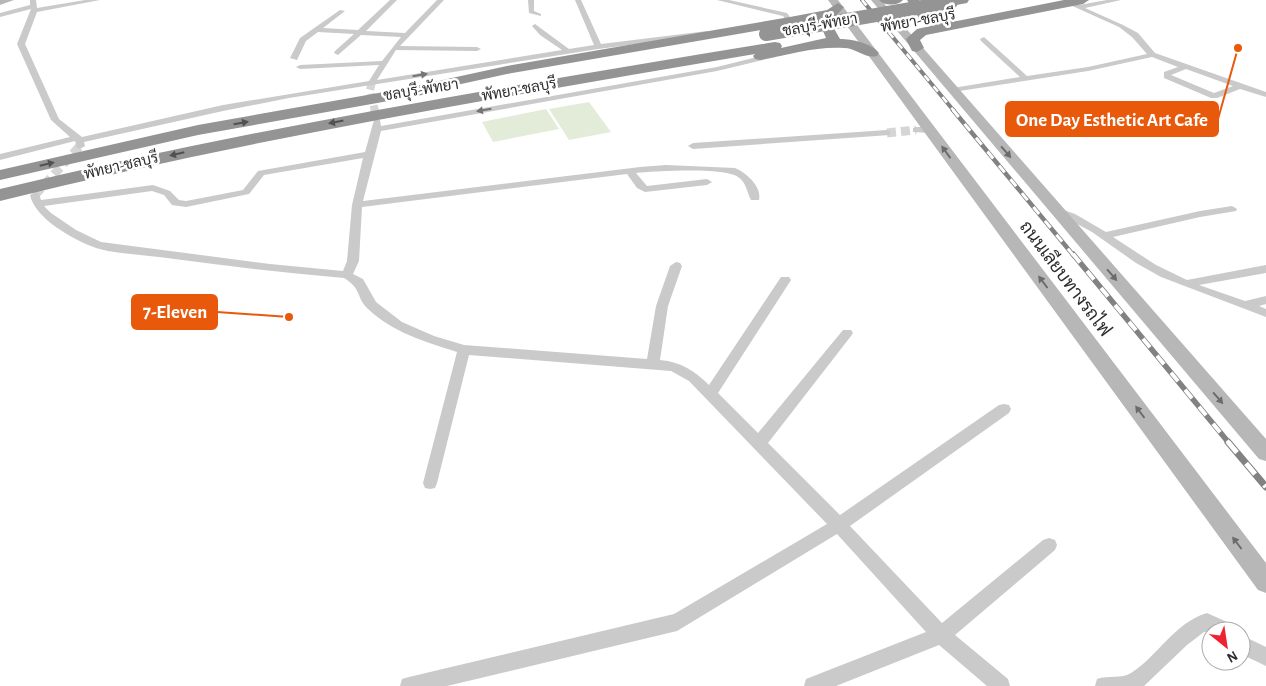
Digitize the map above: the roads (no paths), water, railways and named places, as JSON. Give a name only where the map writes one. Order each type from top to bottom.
[{"type":"highway","points":[[885,0],[897,0]]},
{"type":"highway","points":[[913,0],[916,7],[937,23],[970,22]]},
{"type":"highway","name":"พัทยา-ชลบุรี","points":[[0,195],[226,143],[1041,0]]},
{"type":"highway","name":"ชลบุรี-พัทยา","points":[[0,175],[198,130],[380,115],[720,42],[957,1]]},
{"type":"highway","points":[[380,115],[506,70],[790,22],[831,13],[835,3]]},
{"type":"highway","points":[[917,48],[913,39],[919,33],[970,22],[1078,4]]},
{"type":"highway","points":[[790,22],[811,20],[827,28],[834,38],[833,40],[815,46]]},
{"type":"highway","points":[[380,115],[534,95],[815,46],[849,43],[858,45],[872,53]]},
{"type":"street","points":[[0,2],[9,0]]},
{"type":"street","points":[[0,15],[33,5],[97,0]]},
{"type":"street","points":[[338,53],[394,0]]},
{"type":"street","points":[[372,82],[394,48],[441,0]]},
{"type":"street","points":[[531,0],[531,12],[539,15]]},
{"type":"street","points":[[578,0],[598,47]]},
{"type":"street","points":[[720,0],[786,14],[790,22]]},
{"type":"street","name":"ถนนเลียบทางรถไฟ","points":[[876,0],[1266,454]]},
{"type":"street","points":[[1078,4],[1118,0]]},
{"type":"street","name":"ถนนเลียบทางรถไฟ","points":[[835,3],[872,53],[923,130],[1266,582]]},
{"type":"street","points":[[1078,4],[1123,27],[1134,35],[1152,55],[1266,95]]},
{"type":"street","points":[[33,5],[21,44],[23,50],[35,72],[55,120],[79,141]]},
{"type":"street","points":[[294,58],[302,40],[342,11]]},
{"type":"street","points":[[535,26],[538,30],[561,44],[568,52]]},
{"type":"street","points":[[0,157],[223,108],[372,82],[674,36],[749,29]]},
{"type":"street","points":[[317,30],[405,35]]},
{"type":"street","points":[[984,39],[1026,79]]},
{"type":"street","points":[[394,48],[477,49]]},
{"type":"street","points":[[347,274],[353,261],[357,205],[380,115],[717,69],[790,51]]},
{"type":"street","points":[[952,90],[1092,69],[1152,55]]},
{"type":"street","points":[[300,67],[383,63]]},
{"type":"street","points":[[1185,67],[1167,74],[1167,76],[1214,96],[1240,86]]},
{"type":"street","points":[[693,146],[887,132]]},
{"type":"street","points":[[370,154],[261,173],[246,192],[186,204],[176,203],[167,194],[153,188],[36,200],[46,215],[72,232],[99,245],[270,268],[347,274],[359,282],[371,304],[398,326],[464,350],[674,366],[694,378],[839,525],[941,635],[1001,686]]},
{"type":"street","points":[[357,205],[666,168],[732,170],[748,178],[755,198]]},
{"type":"street","points":[[630,171],[640,186],[645,189],[708,182]]},
{"type":"street","points":[[1104,236],[1200,214],[1232,209]]},
{"type":"street","points":[[1058,211],[1089,224],[1152,268],[1266,313]]},
{"type":"street","points":[[653,364],[662,306],[676,266]]},
{"type":"street","points":[[1189,284],[1266,269]]},
{"type":"street","points":[[708,394],[715,388],[785,280]]},
{"type":"street","points":[[1246,305],[1266,300]]},
{"type":"street","points":[[758,444],[847,333]]},
{"type":"street","points":[[430,483],[464,350]]},
{"type":"street","points":[[409,686],[677,622],[839,525],[1004,409]]},
{"type":"street","points":[[812,686],[941,635],[1049,545]]},
{"type":"street","points":[[1104,686],[1133,682],[1141,677],[1173,645],[1201,624]]},
{"type":"street","points":[[1251,649],[1266,657]]},
{"type":"tunnel","points":[[372,82],[370,90],[375,111]]},
{"type":"tunnel","points":[[374,110],[377,122]]},
{"type":"tunnel","points":[[887,133],[916,130]]},
{"type":"tunnel","points":[[35,195],[80,146]]},
{"type":"railway","points":[[862,0],[954,111]]},
{"type":"railway","points":[[953,110],[1074,256]]},
{"type":"railway","points":[[1073,254],[1229,443]]},
{"type":"railway","points":[[1228,442],[1266,487]]},
{"type":"place","name":"One Day Esthetic Art Cafe","points":[[1238,48]]},
{"type":"place","name":"7-Eleven","points":[[289,317]]}]
